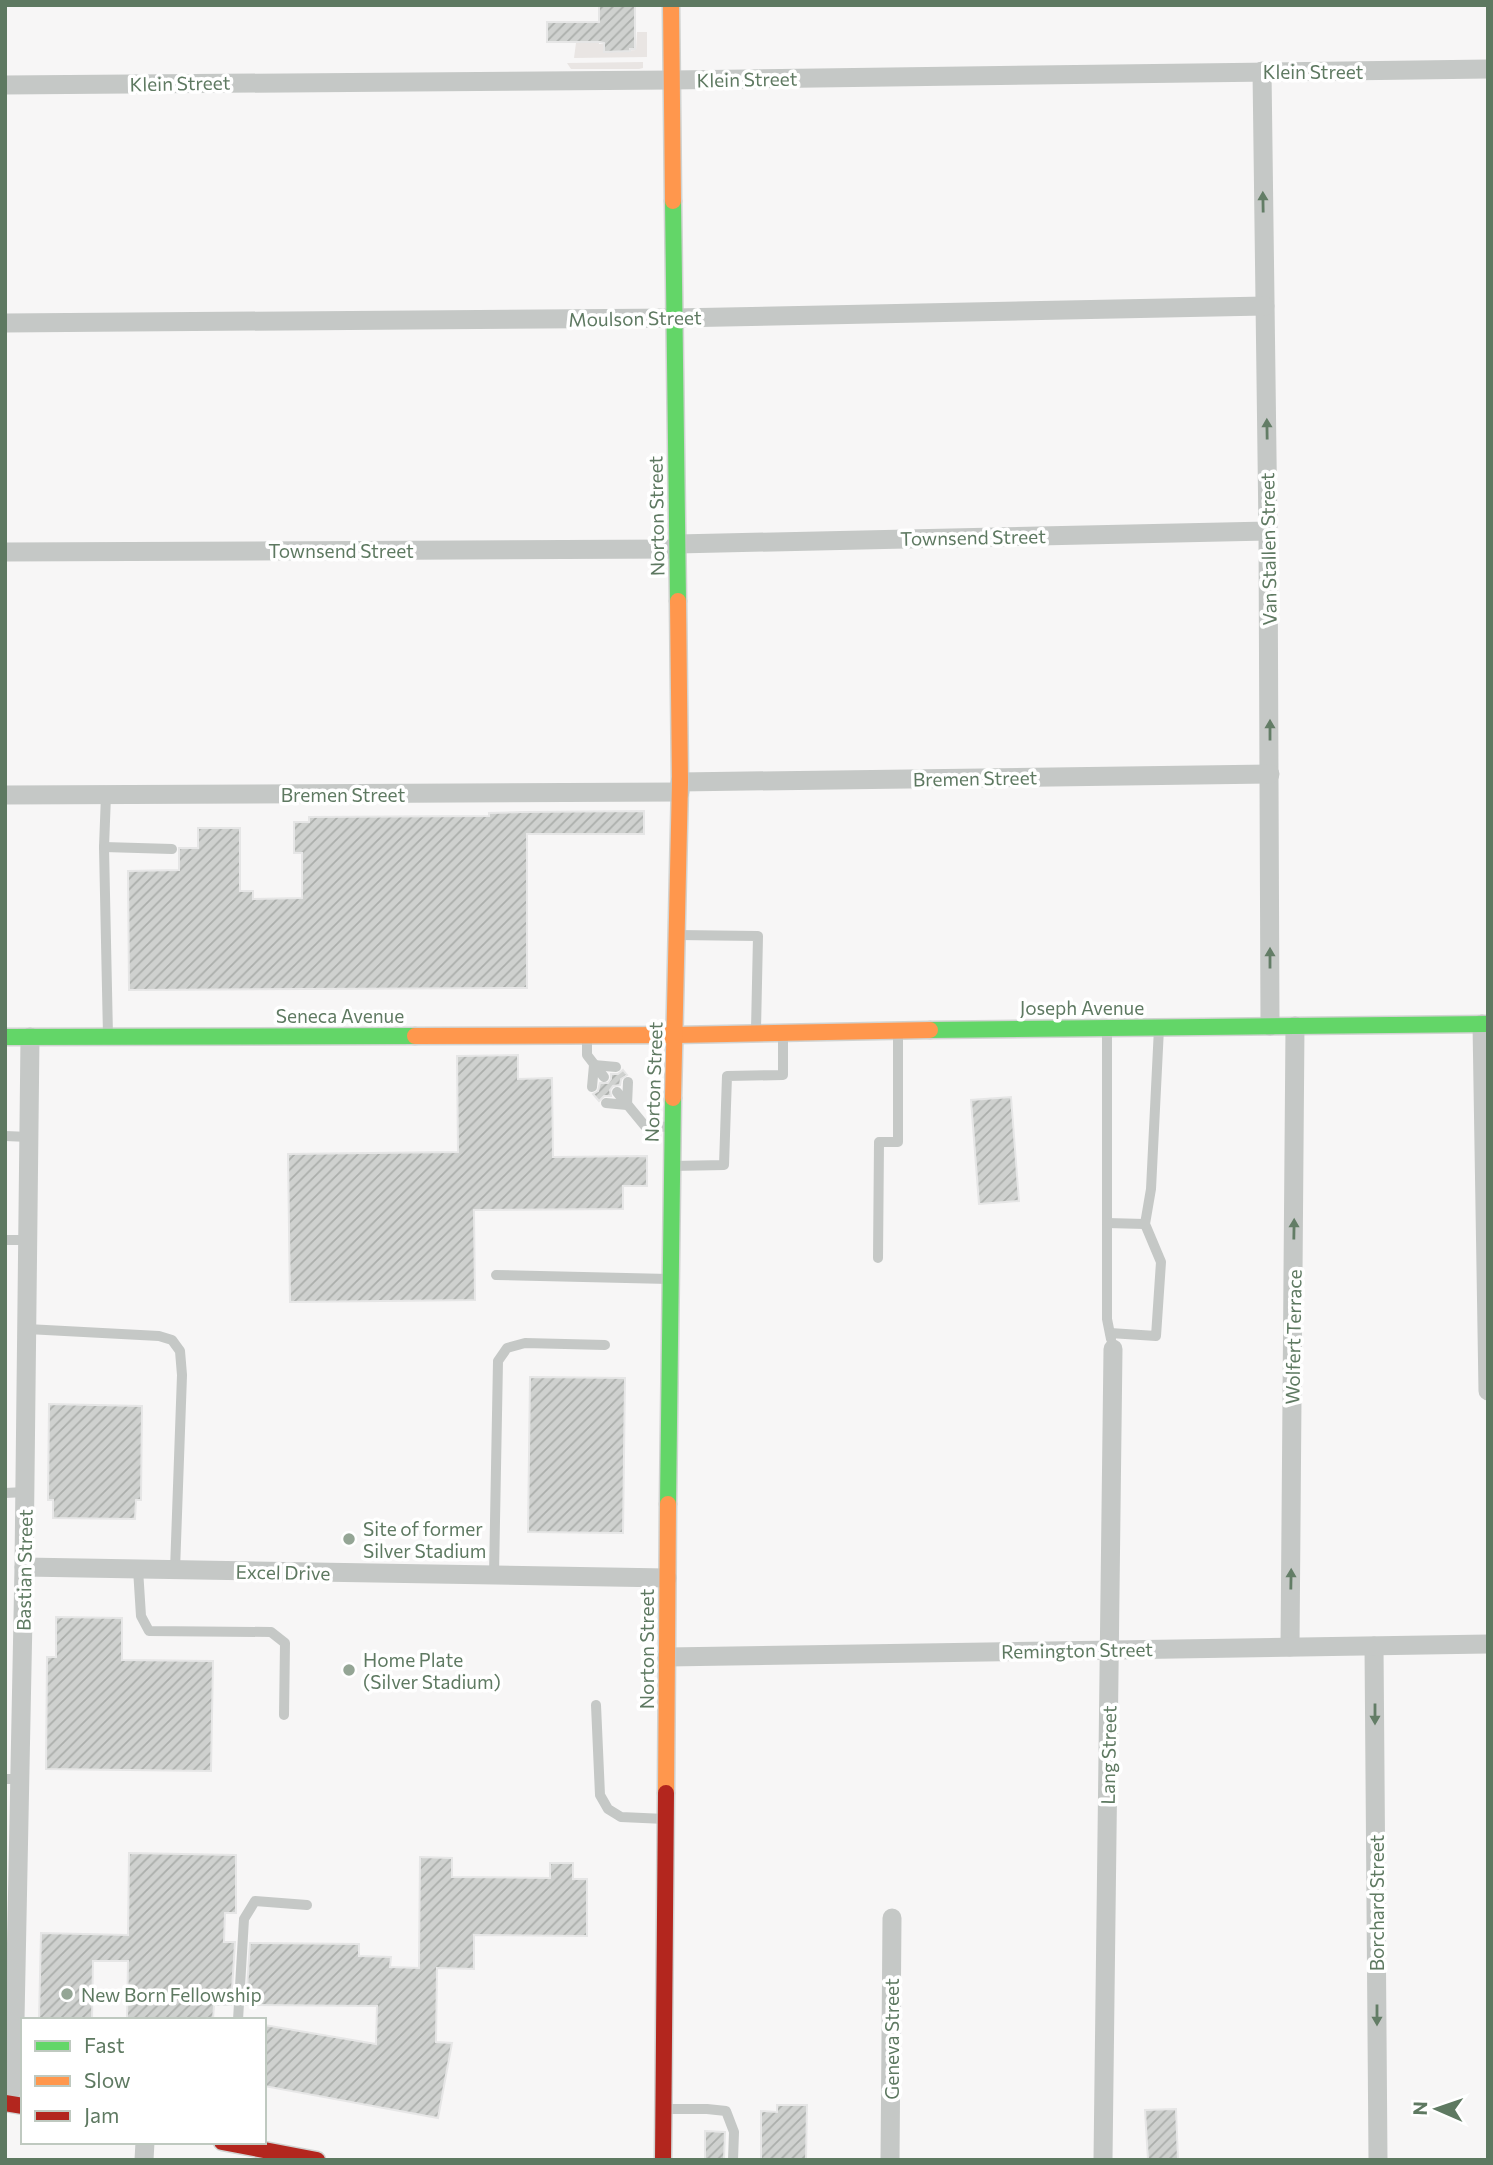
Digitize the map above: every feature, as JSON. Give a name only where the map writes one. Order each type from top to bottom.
[{"type":"main road","name":"Norton Street","points":[[663,2160],[670,1279],[680,787],[671,5]]},
{"type":"main road","name":"Joseph Avenue","points":[[676,1034],[1485,1024]]},
{"type":"main road","name":"Seneca Avenue","points":[[5,1037],[676,1034]]},
{"type":"main road","points":[[232,2144],[317,2160]]},
{"type":"street","name":"Klein Street","points":[[5,85],[672,80],[1488,69]]},
{"type":"street","name":"Van Stallen Street","points":[[1262,71],[1268,531],[1270,1026]]},
{"type":"street","name":"Moulson Street","points":[[5,323],[674,318],[1265,306]]},
{"type":"street","name":"Townsend Street","points":[[5,552],[677,546],[1268,531]]},
{"type":"street","name":"Bremen Street","points":[[5,795],[680,787],[1270,774]]},
{"type":"street","points":[[1485,1024],[1488,1391]]},
{"type":"street","name":"Wolfert Terrace","points":[[1290,1647],[1296,1026]]},
{"type":"street","name":"Bastian Street","points":[[12,2104],[13,1779],[24,1567],[15,1493],[27,1329],[30,1037]]},
{"type":"street","name":"Lang Street","points":[[1103,2160],[1112,1341]]},
{"type":"street","name":"Excel Drive","points":[[24,1567],[667,1578]]},
{"type":"street","name":"Remington Street","points":[[667,1657],[1488,1644]]},
{"type":"street","name":"Borchard Street","points":[[1374,1646],[1378,2160]]},
{"type":"street","name":"Geneva Street","points":[[890,2160],[892,1918]]},
{"type":"lane","points":[[106,794],[104,847],[108,1037]]},
{"type":"lane","points":[[104,847],[172,849]]},
{"type":"lane","points":[[678,936],[758,936],[756,1032]]},
{"type":"lane","points":[[1107,1028],[1107,1319],[1112,1341],[1156,1336],[1161,1262],[1145,1224],[1151,1189],[1159,1028]]},
{"type":"lane","points":[[878,1258],[879,1142],[898,1142],[898,1030]]},
{"type":"lane","points":[[672,1166],[724,1165],[727,1076],[783,1075],[783,1031]]},
{"type":"lane","points":[[587,1035],[587,1055],[604,1077]]},
{"type":"lane","points":[[594,1065],[616,1067]]},
{"type":"lane","points":[[592,1087],[594,1065]]},
{"type":"lane","points":[[627,1105],[628,1082]]},
{"type":"lane","points":[[617,1093],[645,1126],[673,1128]]},
{"type":"lane","points":[[606,1102],[627,1105]]},
{"type":"lane","points":[[5,1136],[29,1137]]},
{"type":"lane","points":[[1107,1223],[1145,1224]]},
{"type":"lane","points":[[5,1240],[27,1240]]},
{"type":"lane","points":[[496,1275],[670,1279]]},
{"type":"lane","points":[[27,1329],[159,1336],[172,1340],[180,1351],[182,1375],[174,1538],[175,1570]]},
{"type":"lane","points":[[494,1575],[498,1360],[507,1348],[525,1343],[605,1345]]},
{"type":"lane","points":[[138,1569],[141,1616],[149,1631],[271,1632],[285,1643],[284,1715]]},
{"type":"lane","points":[[596,1705],[600,1795],[608,1809],[621,1817],[666,1819]]},
{"type":"lane","points":[[238,2018],[244,1919],[255,1901],[307,1905]]},
{"type":"lane","points":[[663,2109],[726,2111],[734,2132],[733,2160]]},
{"type":"shaded area","points":[[577,21],[628,22],[599,27],[599,44],[603,44],[604,52],[636,50],[637,32],[647,32],[647,57],[574,58],[580,36],[577,36]]},
{"type":"shaded area","points":[[643,62],[643,68],[639,69],[571,69],[567,63]]},
{"type":"building","points":[[599,5],[635,5],[635,49],[604,52],[604,43],[600,42],[547,42],[547,22],[599,22]]},
{"type":"building","points":[[644,811],[644,834],[527,834],[527,988],[129,990],[128,871],[179,870],[179,848],[198,848],[198,828],[240,828],[240,891],[253,891],[253,899],[302,898],[302,853],[294,853],[294,822],[309,822],[309,817],[489,816],[489,813]]},
{"type":"building","points":[[518,1055],[518,1079],[552,1078],[553,1157],[647,1156],[647,1186],[623,1186],[623,1209],[474,1210],[475,1300],[290,1302],[288,1154],[458,1152],[457,1056]]},
{"type":"building","points":[[623,1070],[627,1075],[621,1079],[620,1085],[613,1086],[610,1090],[611,1096],[604,1096],[599,1101],[593,1094],[598,1091],[600,1083],[608,1083],[611,1074],[618,1074]]},
{"type":"building","points":[[1011,1097],[1019,1201],[979,1204],[971,1100]]},
{"type":"building","points":[[530,1377],[625,1378],[623,1533],[528,1532]]},
{"type":"building","points":[[49,1404],[142,1406],[141,1500],[136,1500],[135,1519],[53,1518],[53,1500],[48,1500]]},
{"type":"building","points":[[56,1617],[122,1618],[122,1660],[213,1661],[211,1771],[46,1769],[47,1657],[56,1657]]},
{"type":"building","points":[[129,1853],[236,1855],[236,1913],[225,1913],[224,1942],[235,1942],[231,2005],[214,2005],[213,2018],[127,2018],[128,1961],[93,1961],[92,2018],[39,2018],[41,1933],[128,1935]]},
{"type":"building","points":[[420,1857],[452,1858],[452,1877],[550,1878],[550,1863],[573,1863],[573,1879],[587,1879],[587,1936],[474,1935],[474,1969],[437,1968],[436,2042],[452,2043],[438,2118],[266,2086],[266,2025],[376,2044],[377,2006],[246,2005],[250,1943],[359,1944],[359,1956],[391,1957],[390,1967],[419,1968]]},
{"type":"building","points":[[777,2105],[807,2105],[806,2160],[761,2160],[761,2111],[777,2112]]},
{"type":"building","points":[[1176,2109],[1178,2160],[1148,2160],[1145,2110]]},
{"type":"building","points":[[705,2131],[725,2132],[724,2160],[705,2160]]},
{"type":"traffic: fast","points":[[673,201],[678,601]]},
{"type":"traffic: fast","points":[[930,1030],[1488,1024]]},
{"type":"traffic: fast","points":[[5,1037],[415,1036]]},
{"type":"traffic: fast","points":[[668,1504],[673,1098]]},
{"type":"traffic: slow","points":[[671,5],[673,201]]},
{"type":"traffic: slow","points":[[673,1098],[680,782],[678,601]]},
{"type":"traffic: slow","points":[[415,1036],[930,1030]]},
{"type":"traffic: slow","points":[[666,1793],[668,1504]]},
{"type":"traffic: jam","points":[[663,2160],[666,1793]]},
{"type":"traffic: jam","points":[[5,2103],[21,2106]]},
{"type":"traffic: jam","points":[[233,2144],[317,2160]]},
{"type":"place","name":"Site of former Silver Stadium","points":[[349,1539]]},
{"type":"place","name":"Home Plate (Silver Stadium)","points":[[349,1670]]},
{"type":"place","name":"New Born Fellowship","points":[[67,1994]]}]
